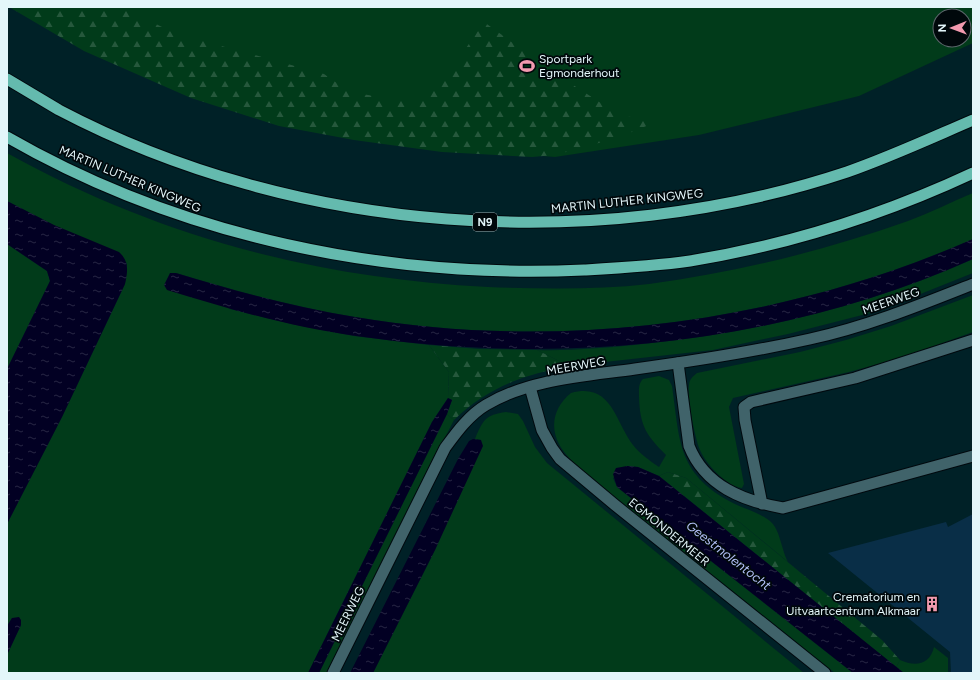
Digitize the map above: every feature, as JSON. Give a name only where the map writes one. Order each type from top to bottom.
[{"type":"highway","name":"MARTIN LUTHER KINGWEG","points":[[7,79],[66,113],[133,144],[202,170],[266,188],[329,203],[398,214],[484,222],[587,221],[684,210],[729,203],[846,172],[904,150],[973,120]]},
{"type":"highway","name":"MARTIN LUTHER KINGWEG","points":[[7,137],[62,166],[146,203],[202,223],[324,252],[405,264],[495,272],[637,267],[688,261],[750,249],[866,218],[942,188],[973,173]]},
{"type":"street","name":"MEERWEG","points":[[333,673],[445,448],[466,422],[485,405],[501,397],[530,387],[571,378],[678,363],[811,339],[879,320],[973,284]]},
{"type":"street","points":[[762,504],[745,420],[744,407],[751,402],[855,378],[973,340]]},
{"type":"street","points":[[678,363],[689,446],[694,458],[711,479],[723,488],[762,504],[783,508],[973,456]]},
{"type":"street","name":"EGMONDERMEER","points":[[530,387],[542,430],[560,459],[615,505],[826,673]]},
{"type":"green space","points":[[9,7],[122,7],[174,33],[324,74],[350,92],[386,98],[420,99],[442,83],[484,22],[553,72],[621,116],[661,120],[617,138],[555,155],[532,157],[442,152],[354,140],[279,126],[191,98],[84,51]]},
{"type":"green space","name":"Sportpark Egmonderhout","points":[[22,7],[973,7],[973,43],[972,8],[932,8],[932,48],[962,48],[859,96],[699,135],[555,157],[400,145]]},
{"type":"green space","points":[[7,153],[64,183],[122,208],[180,230],[240,248],[300,263],[361,274],[424,282],[488,287],[568,288],[629,286],[682,279],[747,267],[844,242],[924,215],[973,193],[973,239],[900,268],[825,292],[748,310],[670,323],[591,330],[512,331],[433,327],[355,317],[265,298],[176,273],[230,309],[292,324],[354,336],[429,345],[449,372],[448,398],[432,422],[308,673],[7,673],[7,655],[21,625],[12,618],[7,626],[7,524],[62,417],[125,284],[127,263],[7,201]]},
{"type":"green space","points":[[7,244],[47,271],[50,281],[7,369]]},
{"type":"green space","points":[[973,259],[973,273],[878,311],[788,334],[713,350],[569,366],[537,350],[573,350],[634,345],[721,334],[764,326],[807,316],[891,291]]},
{"type":"green space","points":[[973,295],[973,332],[903,357],[849,372],[733,398],[729,407],[744,484],[742,488],[736,487],[717,474],[700,450],[689,399],[689,383],[697,373],[800,352],[846,340],[891,326]]},
{"type":"green space","points":[[429,345],[479,349],[537,350],[569,366],[521,378],[507,384],[480,399],[454,420],[447,414],[452,400],[448,398],[449,372]]},
{"type":"green space","points":[[659,376],[669,380],[672,386],[680,439],[684,454],[691,467],[700,479],[713,491],[731,502],[764,517],[772,523],[777,531],[788,562],[686,478],[668,472],[659,476],[638,467],[627,466],[613,478],[617,487],[853,673],[835,673],[598,485],[574,463],[559,444],[554,430],[554,423],[555,416],[565,398],[571,393],[585,391],[595,393],[611,406],[633,445],[645,457],[659,467],[666,455],[653,442],[645,429],[641,415],[639,392],[641,381],[643,379]]},
{"type":"green space","points":[[506,412],[518,414],[523,421],[535,447],[547,463],[804,673],[373,673],[435,550],[481,440],[475,439],[480,427],[489,417]]},
{"type":"green space","points":[[447,414],[454,420],[327,673],[319,673]]},
{"type":"green space","points":[[668,472],[686,478],[882,640],[900,660],[896,667],[659,476]]},
{"type":"green space","points":[[934,647],[948,658],[948,673],[904,673],[896,667],[900,660],[916,664],[925,661],[929,658]]},
{"type":"water","points":[[7,201],[54,225],[119,252],[125,259],[127,275],[125,284],[62,417],[7,524],[7,369],[50,281],[47,271],[7,244]]},
{"type":"water","points":[[973,239],[973,259],[900,288],[824,312],[748,329],[670,341],[591,347],[513,349],[434,345],[356,336],[308,328],[237,311],[167,290],[164,285],[170,273],[176,273],[242,292],[310,308],[355,317],[433,327],[512,331],[591,330],[670,323],[748,310],[825,292],[900,268]]},
{"type":"water","points":[[448,398],[452,400],[447,414],[319,673],[308,673],[432,422]]},
{"type":"water","points":[[473,439],[481,440],[483,446],[435,550],[373,673],[350,673],[458,459],[469,441]]},
{"type":"water","name":"Geestmolentocht","points":[[627,466],[638,467],[659,476],[904,673],[853,673],[617,487],[613,474],[616,468]]},
{"type":"water","points":[[19,617],[21,620],[21,625],[7,655],[7,626],[12,618]]},
{"type":"building","name":"Crematorium en Uitvaartcentrum Alkmaar","points":[[973,514],[973,673],[951,673],[950,652],[828,553],[946,522],[948,527]]},
{"type":"place","name":"Sportpark Egmonderhout","points":[[527,66]]},
{"type":"place","name":"Crematorium en Uitvaartcentrum Alkmaar","points":[[932,604]]}]
